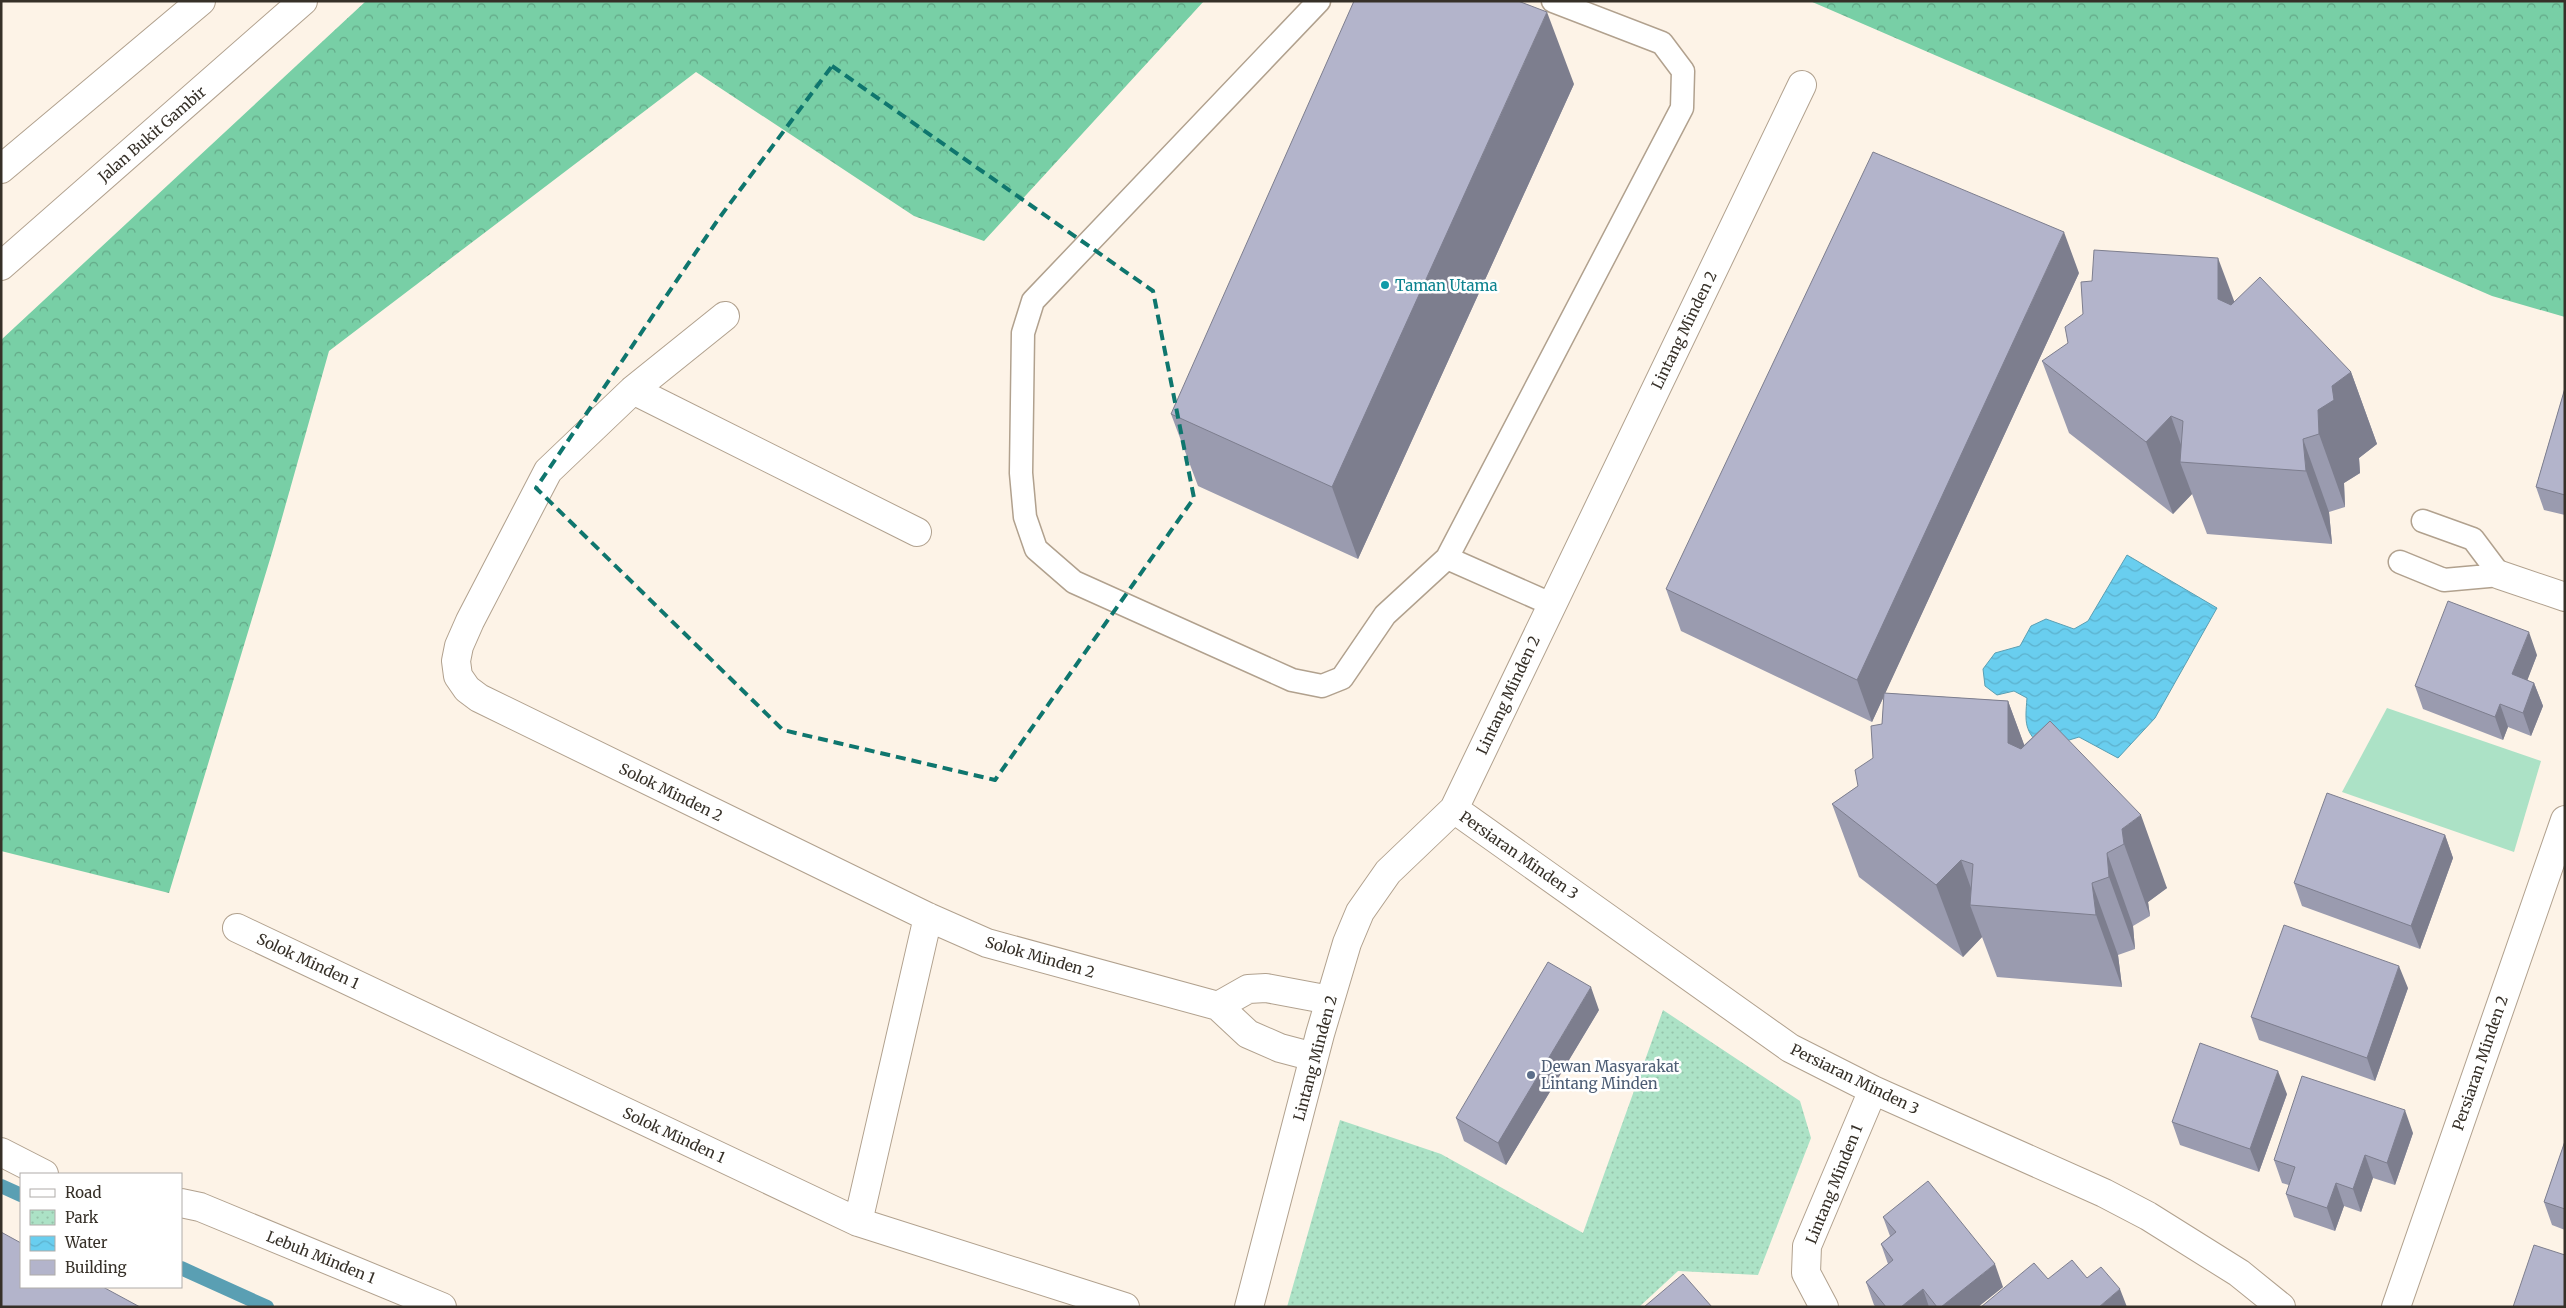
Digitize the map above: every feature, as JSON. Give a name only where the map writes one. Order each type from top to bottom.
[{"type":"street","points":[[1,170],[201,1]]},
{"type":"street","name":"Jalan Bukit Gambir","points":[[1,266],[303,1]]},
{"type":"street","name":"Lintang Minden 2","points":[[1249,1307],[1330,1000],[1347,943],[1360,912],[1388,872],[1454,809],[1802,85]]},
{"type":"street","name":"Solok Minden 2","points":[[725,316],[633,390],[548,471],[470,621],[459,646],[456,661],[458,676],[467,689],[478,698],[928,917],[987,943],[1218,1006],[1248,1034],[1280,1048],[1314,1057]]},
{"type":"street","points":[[633,390],[917,532]]},
{"type":"street","points":[[2500,575],[2565,597]]},
{"type":"street","name":"Persiaran Minden 3","points":[[1454,809],[1790,1048],[1873,1090],[2104,1193],[2148,1216],[2239,1273],[2281,1307]]},
{"type":"street","name":"Persiaran Minden 2","points":[[2396,1307],[2565,820]]},
{"type":"street","points":[[858,1222],[928,917]]},
{"type":"street","name":"Solok Minden 1","points":[[237,928],[858,1222],[1125,1307]]},
{"type":"street","points":[[1218,1006],[1248,989],[1266,988],[1330,1000]]},
{"type":"street","name":"Lintang Minden 1","points":[[1824,1307],[1806,1273],[1807,1246],[1873,1090]]},
{"type":"street","points":[[1,1152],[42,1173]]},
{"type":"street","name":"Lebuh Minden 1","points":[[190,1205],[442,1307]]},
{"type":"lane","points":[[1319,1],[1033,301],[1023,333],[1021,472],[1025,517],[1036,550],[1074,582],[1292,680],[1322,686],[1342,678],[1385,615],[1447,558],[1682,108],[1683,71],[1662,43],[1553,1]]},
{"type":"lane","points":[[2423,521],[2473,539],[2500,575]]},
{"type":"lane","points":[[1447,558],[1552,604]]},
{"type":"lane","points":[[2400,562],[2444,580],[2500,575]]},
{"type":"highlighted area","points":[[832,66],[1153,291],[1194,498],[995,780],[783,730],[536,488],[717,221]]},
{"type":"green space","points":[[366,1],[1204,1],[984,241],[914,216],[696,72],[329,351],[274,546],[169,893],[1,851],[1,340]]},
{"type":"green space","points":[[1810,1],[2565,1],[2565,317],[2492,296]]},
{"type":"green space","points":[[2387,708],[2541,761],[2514,852],[2342,792]]},
{"type":"green space","points":[[1663,1010],[1800,1101],[1811,1138],[1758,1275],[1678,1271],[1639,1307],[1287,1307],[1340,1120],[1441,1154],[1583,1233]]},
{"type":"water","points":[[2127,555],[2217,608],[2155,718],[2118,758],[2079,737],[2043,748],[2032,737],[2027,726],[2027,698],[2014,691],[1997,695],[1985,686],[1983,669],[1995,653],[2020,646],[2031,626],[2046,619],[2074,629],[2088,621]]},
{"type":"building","name":"Taman Utama","points":[[1354,1],[1518,1],[1547,12],[1332,487],[1171,414]]},
{"type":"building","points":[[1873,152],[2064,232],[1857,680],[1666,589]]},
{"type":"building","points":[[2094,250],[2218,258],[2218,299],[2231,305],[2260,277],[2351,372],[2332,386],[2334,400],[2318,410],[2319,434],[2303,439],[2306,471],[2180,462],[2183,421],[2171,416],[2146,442],[2042,361],[2068,343],[2065,327],[2083,314],[2081,282],[2092,281]]},
{"type":"building","points":[[2565,388],[2565,495],[2536,487]]},
{"type":"building","points":[[2448,601],[2529,632],[2512,674],[2534,683],[2523,713],[2500,704],[2495,717],[2415,686]]},
{"type":"building","points":[[1884,693],[2008,701],[2008,743],[2021,749],[2050,721],[2141,815],[2122,829],[2124,844],[2107,853],[2109,877],[2092,883],[2096,915],[1970,905],[1973,864],[1961,860],[1936,885],[1832,804],[1858,786],[1855,770],[1873,758],[1871,726],[1882,724]]},
{"type":"building","points":[[2327,793],[2445,835],[2411,926],[2294,883]]},
{"type":"building","points":[[2284,925],[2399,966],[2367,1058],[2251,1017]]},
{"type":"building","points":[[1548,962],[1591,987],[1498,1143],[1456,1118]]},
{"type":"building","points":[[2200,1043],[2278,1071],[2250,1149],[2172,1122]]},
{"type":"building","points":[[2302,1076],[2405,1110],[2387,1163],[2365,1155],[2353,1189],[2336,1183],[2327,1208],[2286,1194],[2295,1167],[2274,1160]]},
{"type":"building","points":[[2565,1141],[2565,1209],[2544,1202]]},
{"type":"building","points":[[1928,1181],[1995,1264],[1941,1307],[1937,1307],[1923,1289],[1901,1307],[1886,1307],[1866,1282],[1893,1260],[1881,1244],[1896,1232],[1883,1217]]},
{"type":"building","points":[[1,1232],[20,1242],[20,1288],[105,1288],[140,1307],[1,1307]]},
{"type":"building","points":[[2534,1245],[2565,1255],[2565,1307],[2513,1307]]},
{"type":"building","points":[[2072,1260],[2087,1278],[2101,1267],[2120,1289],[2099,1307],[1981,1307],[2034,1263],[2048,1279]]},
{"type":"building","points":[[1683,1274],[1712,1307],[1644,1307]]},
{"type":"waterway","points":[[1,1186],[20,1195]]},
{"type":"waterway","points":[[182,1268],[267,1307]]},
{"type":"place","name":"Taman Utama","points":[[1385,285]]},
{"type":"place","name":"Dewan Masyarakat Lintang Minden","points":[[1531,1075]]}]
